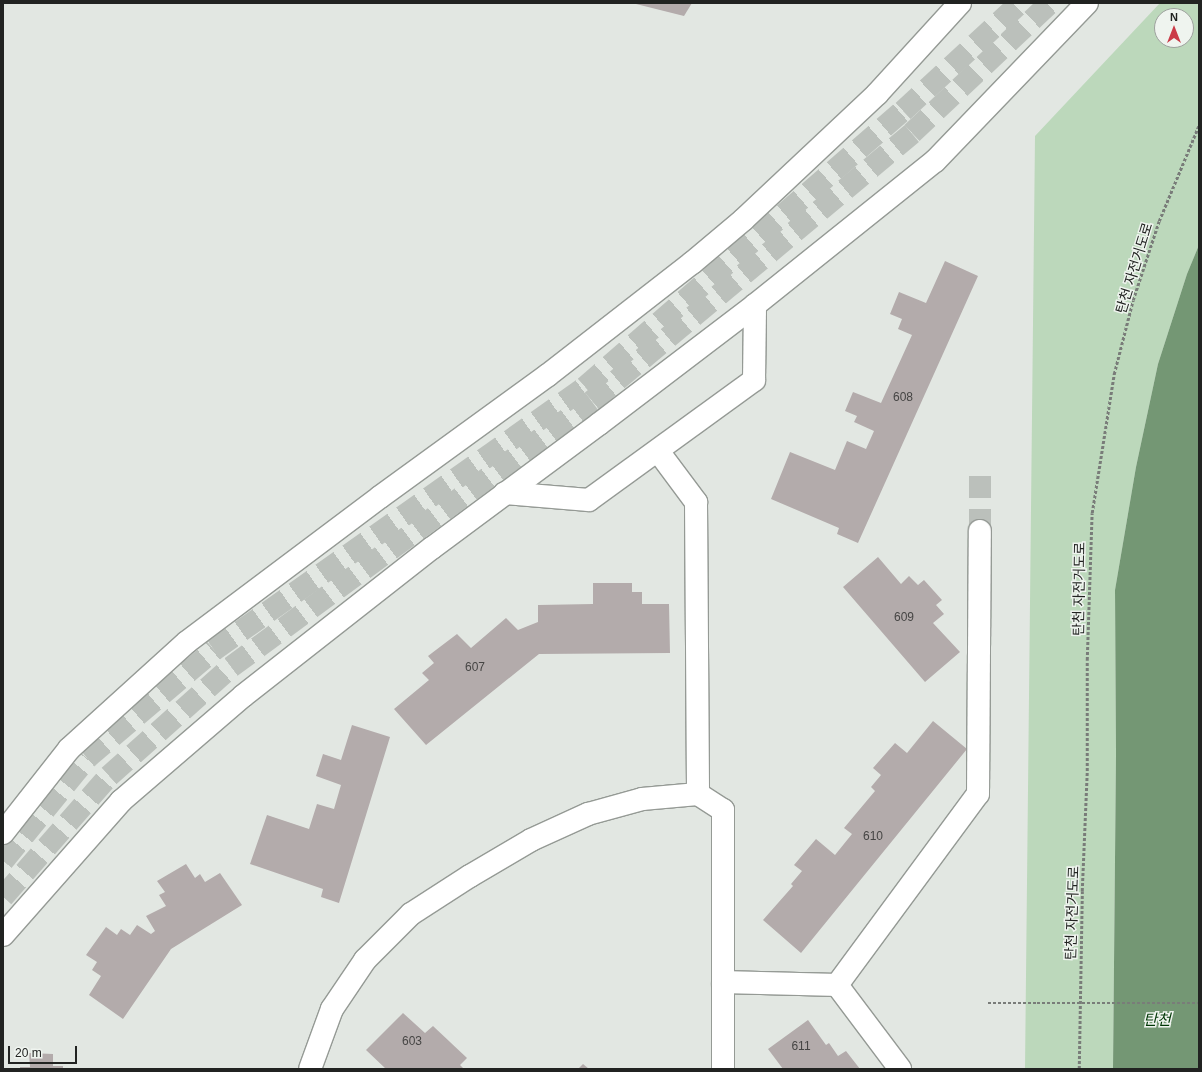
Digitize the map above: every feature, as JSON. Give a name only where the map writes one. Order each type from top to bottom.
[{"type":"main road","points":[[3,833],[69,750],[186,642],[380,497],[548,376],[692,263],[743,220],[877,94],[960,3]]},
{"type":"main road","points":[[3,935],[121,801],[243,696],[432,548],[755,305],[935,161],[1087,3]]},
{"type":"main road","points":[[505,493],[589,500],[754,380],[755,305]]},
{"type":"main road","points":[[658,451],[696,502],[698,794]]},
{"type":"main road","points":[[837,985],[978,794],[980,531]]},
{"type":"main road","points":[[310,1069],[332,1009],[365,960],[411,914],[470,876],[524,844],[588,814],[642,799],[698,794],[723,810],[723,1069]]},
{"type":"main road","points":[[723,982],[837,985]]},
{"type":"main road","points":[[837,985],[900,1069]]},
{"type":"path","name":"탄천 자전거도로","points":[[1079,1069],[1082,891],[1087,771],[1087,660],[1092,513],[1114,374],[1133,300],[1159,221],[1199,125]]},
{"type":"path","points":[[988,1003],[1199,1003]]},
{"type":"shaded area","points":[[1160,3],[1199,3],[1199,245],[1187,274],[1158,364],[1136,467],[1115,590],[1116,754],[1113,1069],[1025,1069],[1035,136],[1154,9],[1154,48],[1194,48],[1194,8],[1155,8]]},
{"type":"water","name":"탄천","points":[[1199,245],[1199,1069],[1113,1069],[1116,754],[1115,590],[1136,467],[1158,364],[1187,274]]},
{"type":"building","points":[[632,3],[692,3],[684,16]]},
{"type":"building","points":[[945,261],[978,276],[858,543],[837,534],[839,528],[771,499],[790,452],[835,470],[847,441],[866,449],[874,431],[854,422],[857,416],[845,411],[853,392],[881,403],[912,335],[898,329],[902,319],[890,314],[899,292],[926,303]]},
{"type":"building","points":[[878,557],[901,584],[909,576],[918,585],[924,580],[942,600],[936,605],[944,614],[933,623],[960,652],[925,682],[843,587]]},
{"type":"building","points":[[593,583],[632,583],[632,592],[642,592],[642,604],[669,604],[670,653],[539,654],[426,745],[394,709],[429,680],[422,673],[434,663],[428,656],[457,634],[471,648],[506,618],[518,630],[538,622],[538,605],[593,604]]},
{"type":"building","points":[[933,721],[967,749],[801,953],[763,920],[793,886],[791,884],[802,871],[794,865],[816,839],[835,855],[852,834],[844,828],[875,791],[871,787],[881,775],[873,768],[895,743],[907,753]]},
{"type":"building","points":[[352,725],[390,737],[339,903],[321,897],[323,889],[250,864],[267,815],[309,829],[317,804],[334,809],[341,785],[316,776],[323,754],[341,760]]},
{"type":"building","points":[[186,864],[195,878],[200,874],[205,882],[220,873],[242,905],[171,949],[123,1019],[89,995],[101,976],[92,970],[97,962],[86,955],[106,927],[117,935],[121,929],[130,935],[137,925],[151,934],[155,931],[146,916],[166,906],[159,895],[165,892],[157,881]]},
{"type":"building","points":[[403,1013],[425,1033],[433,1026],[467,1058],[460,1065],[464,1069],[386,1069],[366,1050]]},
{"type":"building","points":[[808,1020],[826,1045],[829,1043],[838,1056],[846,1051],[860,1069],[783,1069],[768,1049]]},
{"type":"building","points":[[29,1053],[53,1054],[53,1066],[63,1066],[63,1069],[20,1069],[20,1067],[30,1067]]},
{"type":"building","points":[[583,1064],[589,1069],[578,1069]]},
{"type":"tunnel","points":[[3,861],[87,758],[214,650],[585,387],[903,111],[1020,3]]},
{"type":"tunnel","points":[[3,897],[109,776],[231,667],[592,401],[912,133],[1050,3]]},
{"type":"tunnel","points":[[980,476],[980,531]]}]
